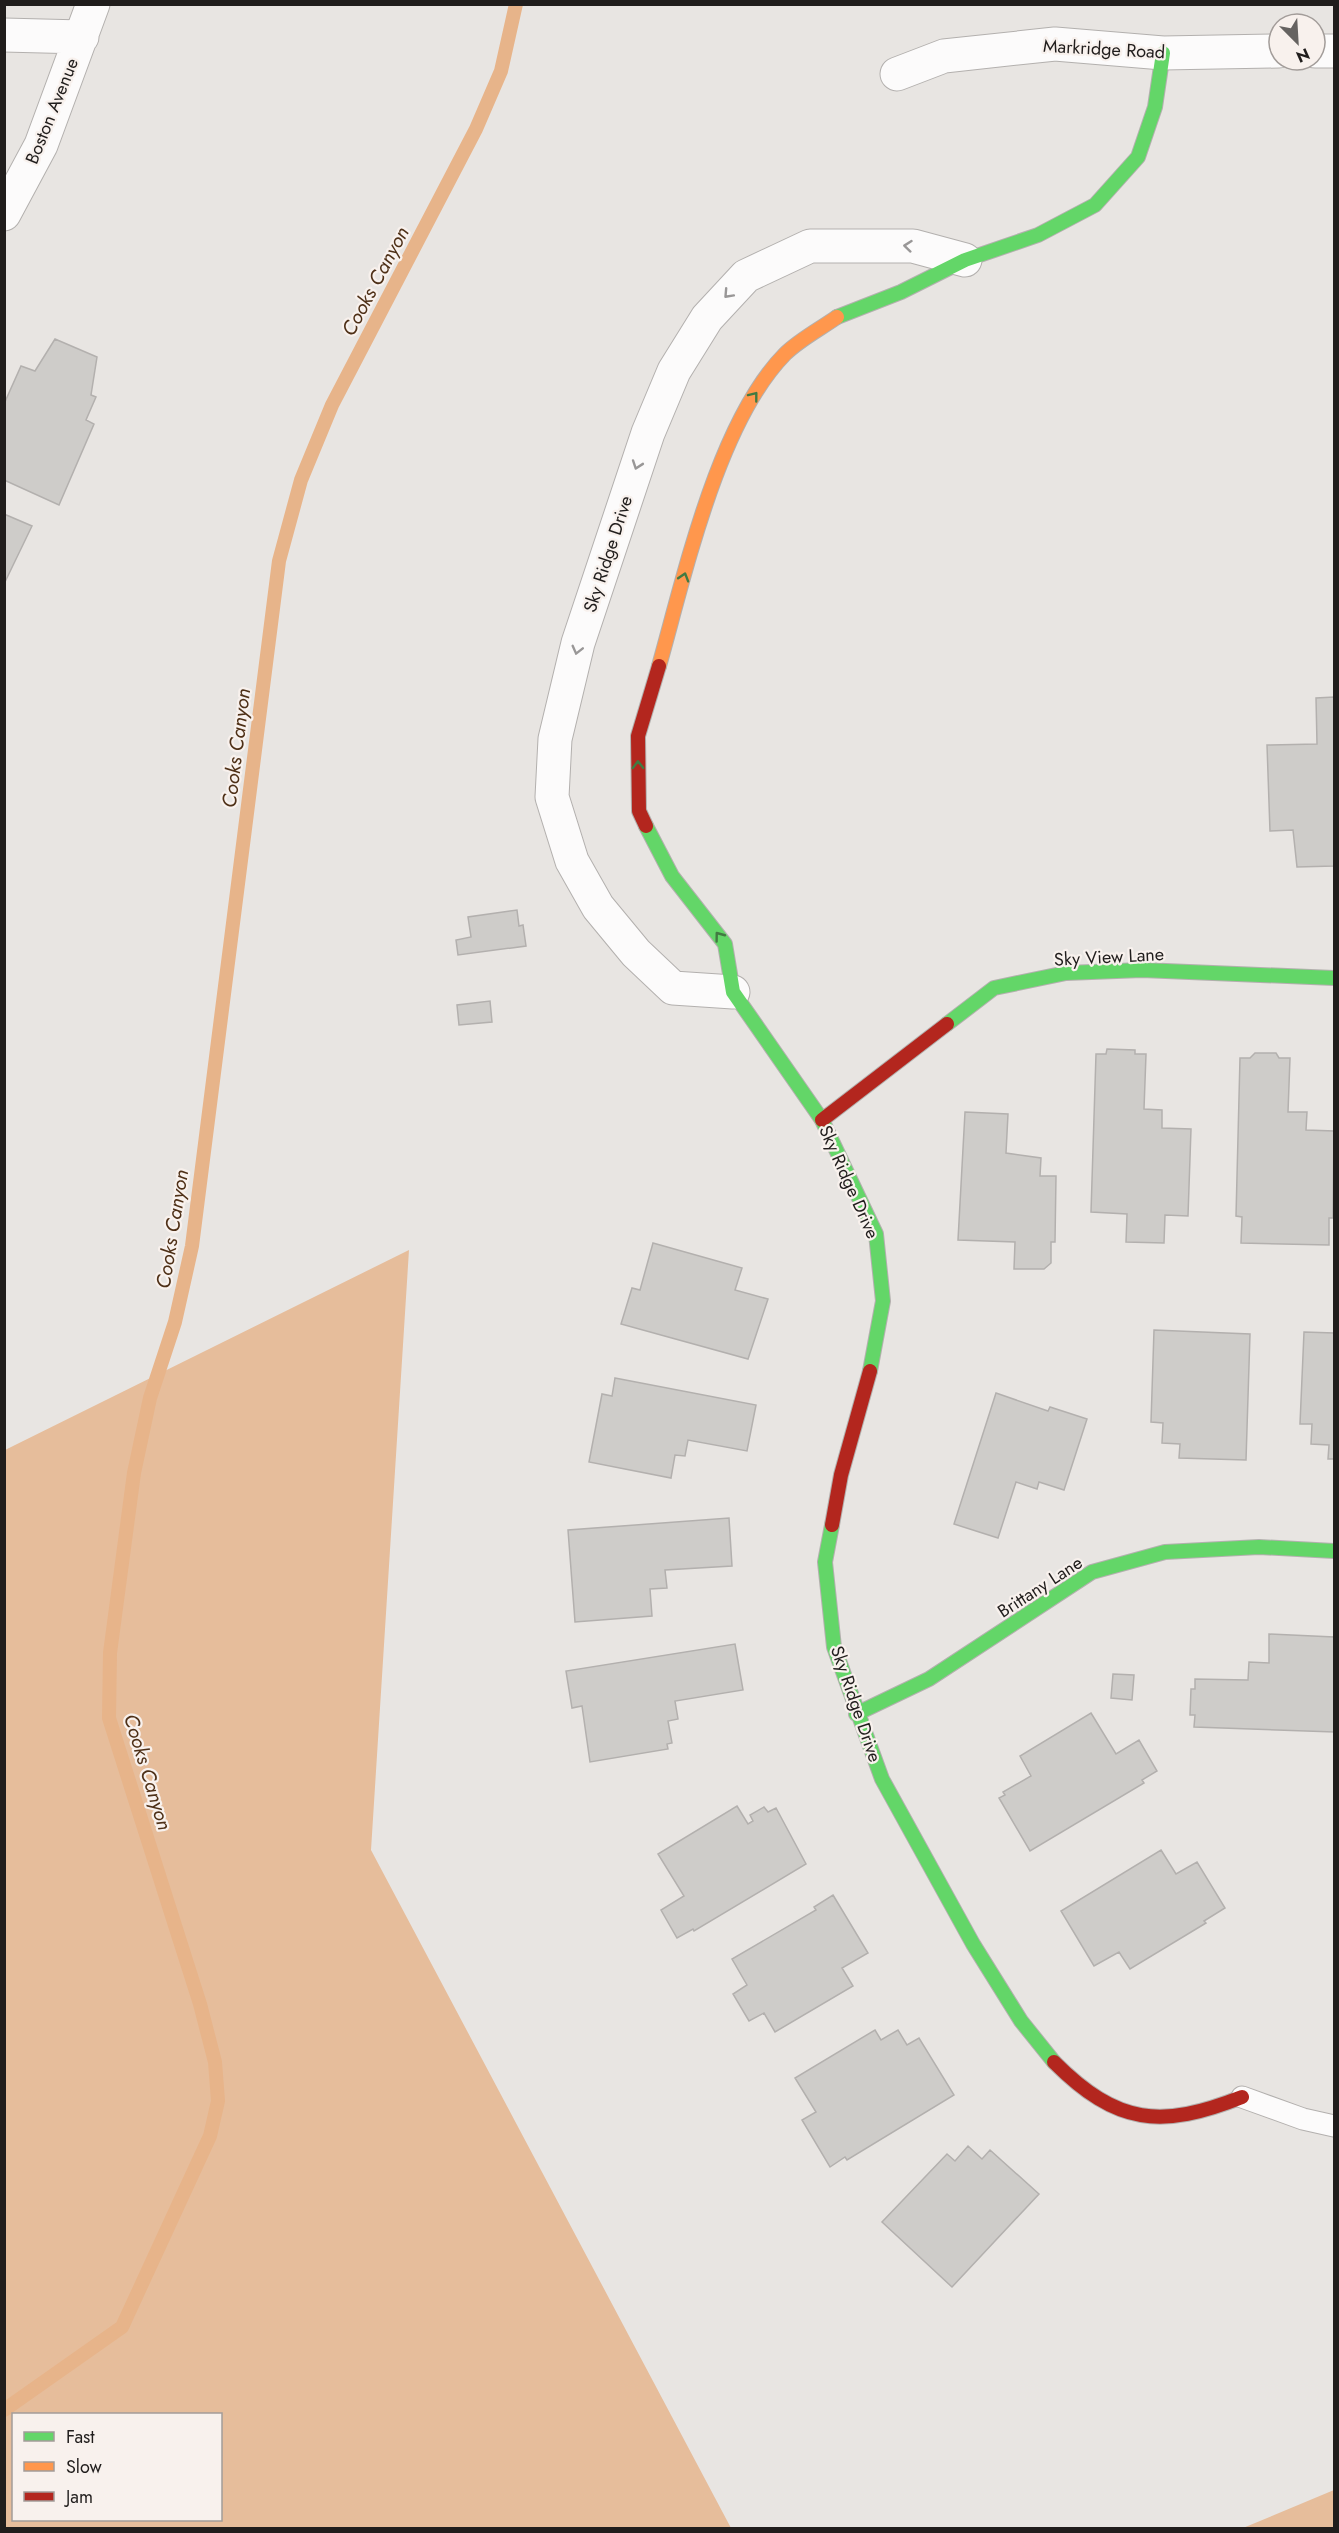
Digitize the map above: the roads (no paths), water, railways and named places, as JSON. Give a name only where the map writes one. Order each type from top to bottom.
[{"type":"street","name":"Boston Avenue","points":[[4,214],[41,145],[93,4]]},
{"type":"street","points":[[4,35],[82,37]]},
{"type":"street","name":"Markridge Road","points":[[897,74],[944,56],[1055,44],[1163,53],[1267,51]]},
{"type":"street","name":"Sky Ridge Drive","points":[[1163,53],[1155,107],[1138,157],[1095,205],[1038,235],[965,260],[901,292],[841,314],[785,354],[745,407],[721,463],[638,736],[639,811],[672,876],[725,944],[733,992],[822,1120],[876,1234],[884,1301],[869,1379],[840,1475],[825,1562],[834,1647],[856,1714],[882,1779],[973,1944],[1021,2021],[1050,2058],[1080,2088],[1125,2112],[1169,2117],[1209,2110],[1242,2097]]},
{"type":"street","name":"Sky Ridge Drive","points":[[733,992],[673,988],[636,953],[598,907],[572,861],[552,797],[555,739],[578,643],[648,433],[674,371],[706,318],[746,276],[810,246],[913,246],[965,260]]},
{"type":"street","name":"Sky View Lane","points":[[822,1120],[994,988],[1066,973],[1142,970],[1335,978]]},
{"type":"street","name":"Brittany Lane","points":[[856,1714],[929,1679],[1092,1572],[1165,1552],[1259,1547],[1335,1551]]},
{"type":"lane","points":[[1242,2097],[1303,2119],[1335,2126]]},
{"type":"waterway","name":"Cooks Canyon","points":[[4,2410],[122,2327],[210,2136],[218,2101],[215,2062],[200,2004],[109,1718],[110,1653],[134,1473],[150,1398],[175,1322],[192,1246],[279,561],[301,480],[332,405],[476,129],[501,71],[516,4]]}]
